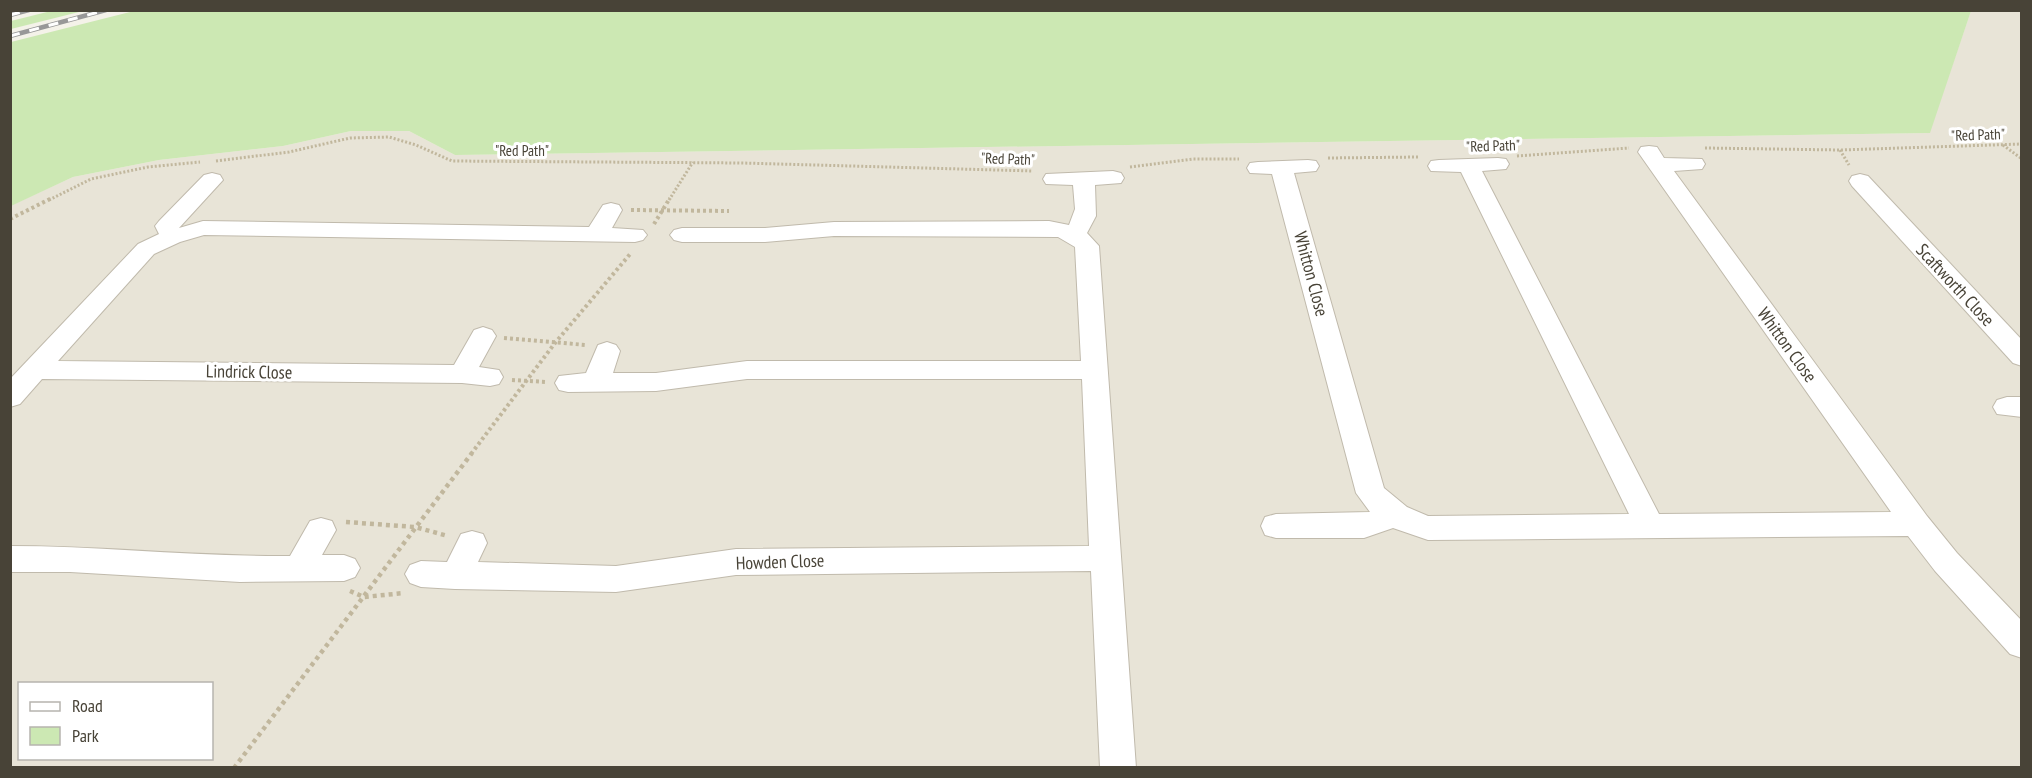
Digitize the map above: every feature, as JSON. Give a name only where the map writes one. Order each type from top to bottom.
[{"type":"street","points":[[1647,155],[1695,156]]},
{"type":"street","name":"Whitton Close","points":[[1647,155],[1916,524],[1946,562],[2022,644]]},
{"type":"street","points":[[1439,166],[1468,166],[1502,160]]},
{"type":"street","name":"Whitton Close","points":[[1285,163],[1371,493],[1389,514]]},
{"type":"street","points":[[1468,166],[1650,526]]},
{"type":"street","points":[[1049,175],[1084,179],[1117,173]]},
{"type":"street","points":[[1073,234],[1083,226],[1086,220],[1084,179]]},
{"type":"street","points":[[172,237],[167,226],[212,180]]},
{"type":"street","name":"Scaftworth Close","points":[[1860,181],[2022,357]]},
{"type":"street","points":[[597,234],[611,210]]},
{"type":"street","points":[[1888,212],[1914,211]]},
{"type":"street","points":[[682,235],[726,223],[765,235],[834,229],[1049,228],[1073,234],[1087,246],[1118,768]]},
{"type":"street","points":[[10,398],[146,249],[172,237],[203,228],[641,236]]},
{"type":"street","points":[[462,374],[483,336]]},
{"type":"street","points":[[596,383],[607,351]]},
{"type":"street","name":"Lindrick Close","points":[[35,370],[462,374],[490,377]]},
{"type":"street","points":[[568,382],[656,382],[747,370],[1095,370]]},
{"type":"street","points":[[1276,526],[1364,526],[1378,522],[1389,514],[1428,528],[1916,524]]},
{"type":"street","points":[[299,568],[321,530]]},
{"type":"street","points":[[455,576],[472,543]]},
{"type":"street","name":"Howden Close","points":[[421,574],[616,579],[736,562],[1107,558]]},
{"type":"street","points":[[10,559],[70,559],[240,568],[344,568]]},
{"type":"path","name":"\"Red Path\"","points":[[10,219],[90,179],[148,167],[289,152],[350,138],[389,137],[416,145],[452,161],[694,161],[1049,175]]},
{"type":"path","points":[[2003,144],[2022,159]]},
{"type":"path","name":"\"Red Path\"","points":[[1695,156],[2022,144]]},
{"type":"path","name":"\"Red Path\"","points":[[1502,160],[1647,155]]},
{"type":"path","points":[[1117,173],[1193,159],[1285,163],[1419,157]]},
{"type":"path","points":[[234,768],[555,343],[641,236],[665,210],[694,161]]},
{"type":"path","points":[[611,210],[665,210],[726,223]]},
{"type":"path","points":[[483,336],[609,346],[607,351]]},
{"type":"path","points":[[490,377],[526,382],[568,382]]},
{"type":"path","points":[[321,530],[330,521],[415,527],[472,543]]},
{"type":"path","points":[[344,568],[334,585],[364,597],[406,592],[421,574]]},
{"type":"shaded area","points":[[1971,11],[2021,11],[2021,767],[11,767],[10,206],[73,177],[159,160],[283,146],[351,131],[409,131],[455,155],[1929,133]]},
{"type":"green space","points":[[51,11],[83,11],[11,29],[11,21]]},
{"type":"green space","points":[[134,11],[1971,11],[1930,133],[455,155],[409,131],[351,131],[283,146],[159,160],[73,177],[11,206],[11,42]]},
{"type":"railway","points":[[10,15],[29,10]]},
{"type":"railway","points":[[10,36],[106,10]]}]
